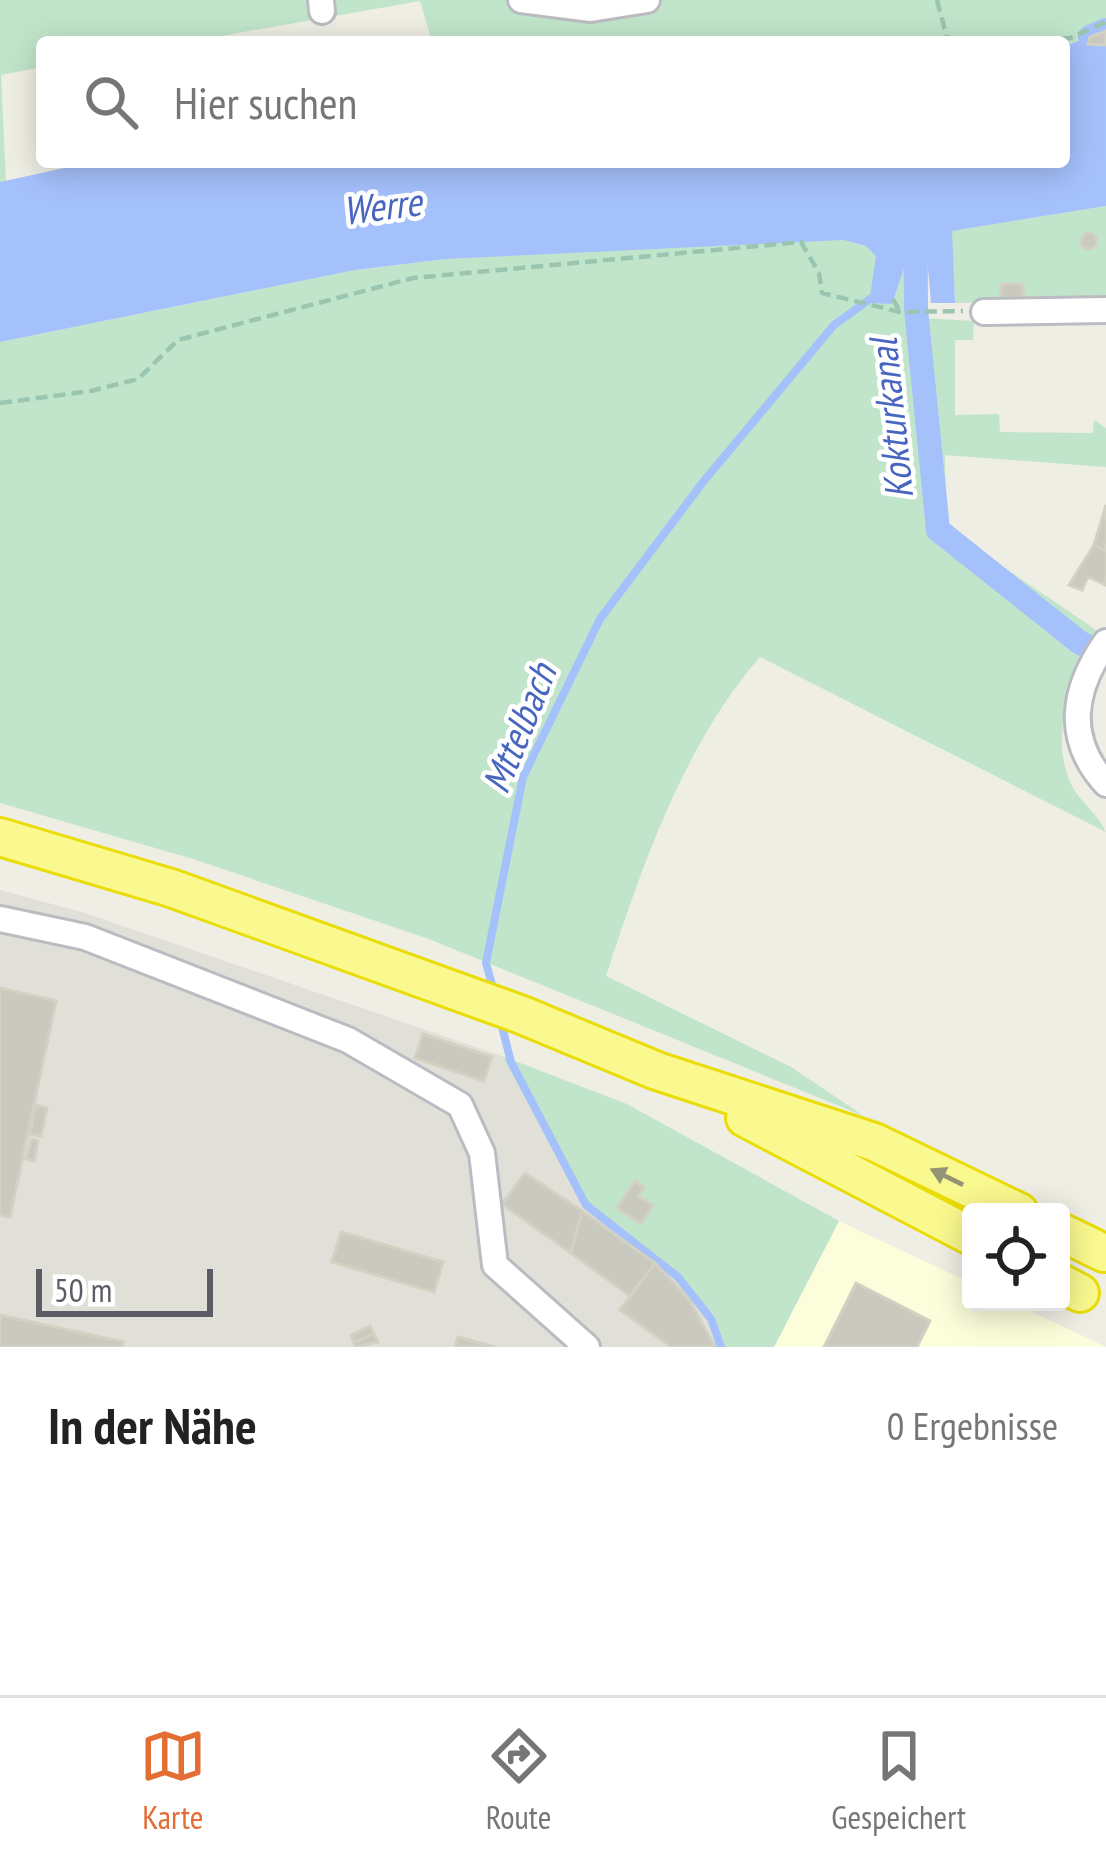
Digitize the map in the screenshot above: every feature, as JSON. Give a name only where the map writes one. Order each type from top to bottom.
[{"type":"highway","points":[[0,837],[171,888],[480,1000],[657,1071],[874,1142],[1000,1203]]},
{"type":"highway","points":[[657,1071],[962,1231]]},
{"type":"highway","points":[[1070,1236],[1104,1253]]},
{"type":"street","points":[[521,0],[591,9],[647,0]]},
{"type":"street","points":[[984,312],[1106,310]]},
{"type":"street","points":[[1106,642],[1078,692],[1078,739],[1106,784]]},
{"type":"street","points":[[0,919],[85,937],[348,1040],[460,1105],[482,1153],[494,1265],[587,1347]]},
{"type":"path","points":[[938,0],[947,36]]},
{"type":"path","points":[[1070,38],[1106,22]]},
{"type":"path","points":[[0,403],[91,392],[138,379],[178,340],[413,278],[801,242],[819,273],[822,293],[902,311],[984,312]]},
{"type":"path","points":[[893,299],[902,311]]},
{"type":"shaded area","points":[[0,0],[1106,0],[1106,45],[1091,47],[1088,37],[1070,44],[1070,36],[430,36],[420,1],[221,36],[36,36],[36,68],[1,75],[6,181],[0,182]]},
{"type":"shaded area","points":[[1106,206],[1106,300],[955,303],[951,231]]},
{"type":"shaded area","points":[[915,235],[921,318],[974,321],[973,340],[955,340],[955,415],[999,414],[1000,432],[1093,433],[1094,420],[1106,428],[1106,467],[945,455],[946,528],[1099,632],[1072,686],[1062,747],[1072,786],[1106,832],[760,657],[733,691],[687,767],[606,976],[791,1067],[864,1116],[429,939],[193,859],[0,803],[0,342],[355,270],[446,259],[777,241],[843,240],[866,246],[876,255],[875,276],[892,304]]},
{"type":"shaded area","points":[[0,890],[85,913],[502,1056],[584,1206],[677,1278],[709,1320],[720,1347],[0,1347]]},
{"type":"shaded area","points":[[502,1056],[627,1104],[839,1221],[774,1347],[720,1347],[709,1320],[677,1278],[584,1206]]},
{"type":"shaded area","points":[[839,1221],[962,1279],[962,1311],[1030,1311],[1106,1347],[774,1347]]},
{"type":"water","name":"Werre","points":[[1090,37],[1091,47],[1106,45],[1106,206],[952,231],[955,303],[931,303],[925,235],[915,236],[892,304],[869,303],[876,256],[866,246],[843,240],[446,259],[355,270],[0,342],[0,182],[64,168],[1070,168],[1070,44]]},
{"type":"building","points":[[1106,31],[1106,45],[1088,44],[1090,37]]},
{"type":"building","points":[[1089,233],[1097,241],[1089,249],[1081,241]]},
{"type":"building","points":[[1001,284],[1023,284],[1023,298],[1001,297]]},
{"type":"building","points":[[1106,505],[1106,551],[1094,545]]},
{"type":"building","points":[[1094,545],[1106,551],[1106,585],[1088,577],[1082,590],[1069,585]]},
{"type":"building","points":[[0,988],[56,1001],[10,1217],[0,1215]]},
{"type":"building","points":[[423,1034],[492,1057],[484,1081],[415,1058]]},
{"type":"building","points":[[36,1105],[47,1108],[41,1136],[30,1134]]},
{"type":"building","points":[[31,1139],[38,1141],[34,1161],[26,1159]]},
{"type":"building","points":[[525,1173],[582,1211],[571,1253],[502,1204]]},
{"type":"building","points":[[635,1181],[644,1187],[638,1196],[653,1205],[641,1224],[617,1208]]},
{"type":"building","points":[[582,1211],[655,1263],[630,1296],[571,1253]]},
{"type":"building","points":[[341,1232],[443,1262],[434,1292],[332,1262]]},
{"type":"building","points":[[655,1263],[688,1298],[715,1347],[671,1347],[620,1310]]},
{"type":"building","points":[[856,1283],[930,1321],[917,1347],[824,1347]]},
{"type":"building","points":[[0,1315],[123,1342],[122,1347],[0,1347]]},
{"type":"building","points":[[370,1326],[374,1334],[354,1343],[351,1335]]},
{"type":"building","points":[[374,1334],[378,1342],[356,1347],[354,1343]]},
{"type":"building","points":[[458,1337],[495,1347],[455,1347]]},
{"type":"waterway","points":[[1090,37],[1106,30]]},
{"type":"waterway","name":"Kokturkanal","points":[[915,168],[916,309],[938,530],[1079,642],[1106,656]]},
{"type":"waterway","name":"Mttelbach","points":[[494,992],[486,963],[523,777],[600,619],[703,482],[834,325],[877,294]]},
{"type":"waterway","name":"Mttelbach","points":[[500,1019],[511,1062],[586,1205],[678,1277],[711,1319],[721,1347]]}]
